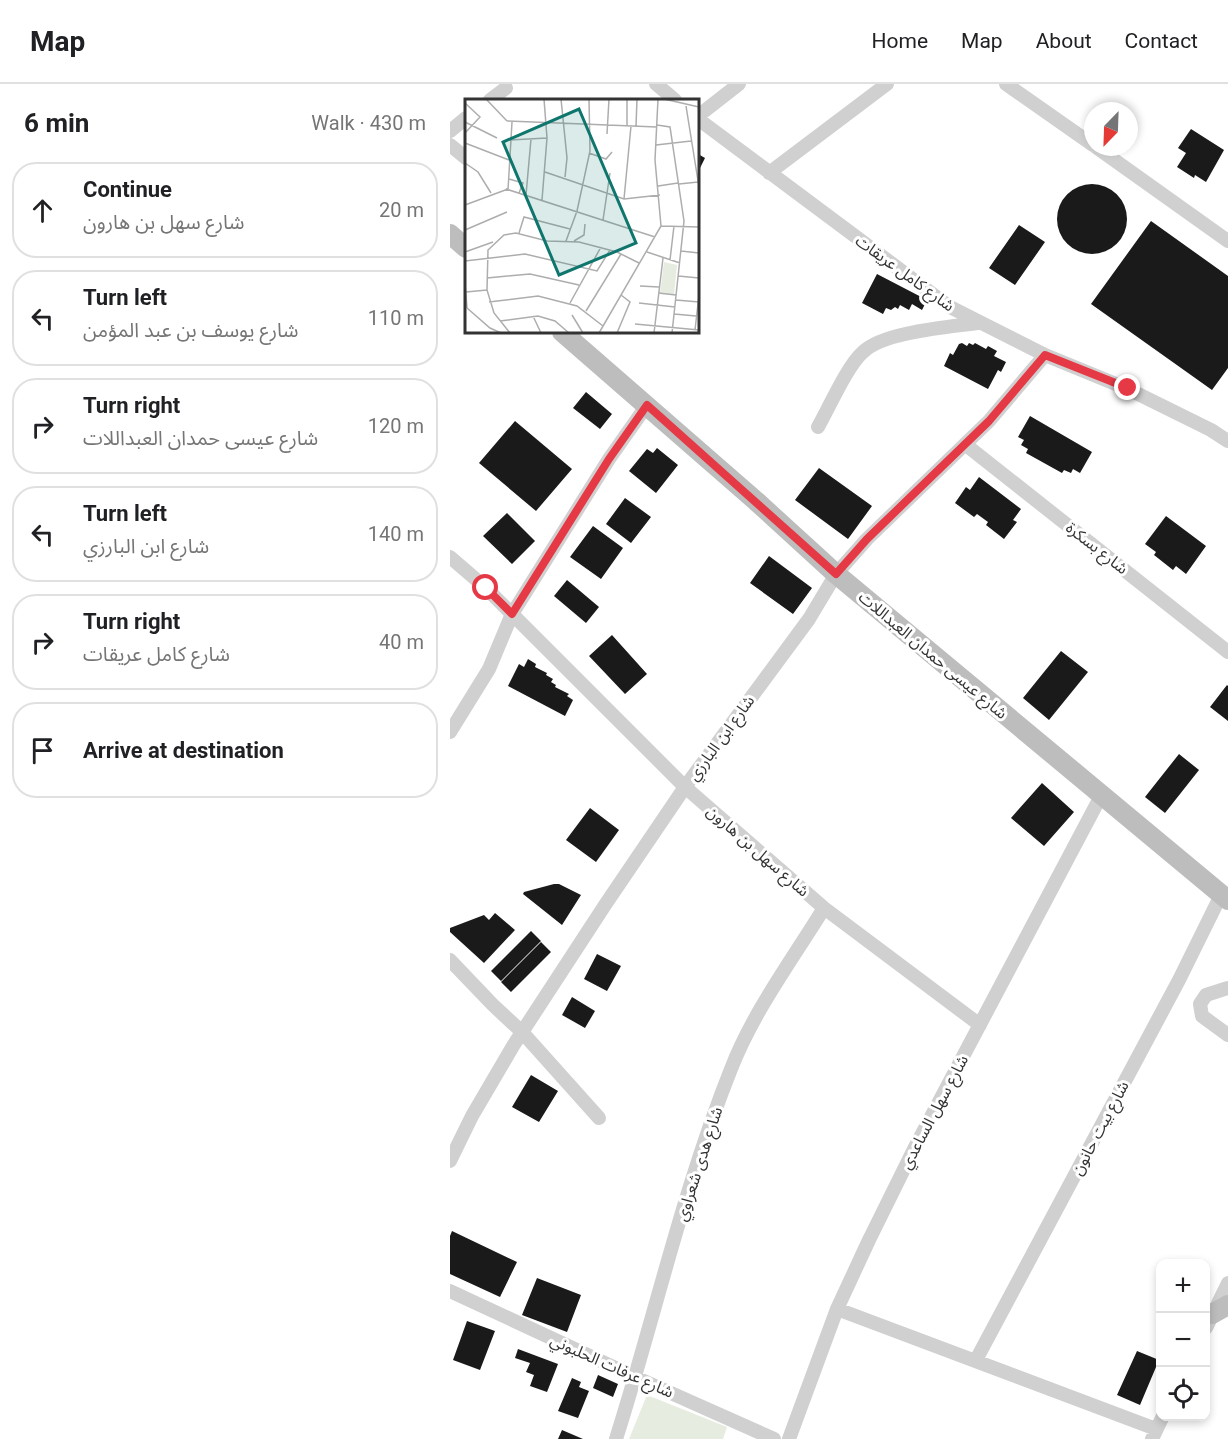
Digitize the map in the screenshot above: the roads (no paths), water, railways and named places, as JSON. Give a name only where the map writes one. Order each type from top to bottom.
[{"type":"street","points":[[656,84],[674,99]]},
{"type":"street","points":[[699,117],[739,84]]},
{"type":"street","points":[[769,173],[887,84]]},
{"type":"street","points":[[1006,84],[1084,139]]},
{"type":"street","points":[[491,99],[506,88]]},
{"type":"street","points":[[450,131],[465,119]]},
{"type":"street","name":"شارع كامل عريقات","points":[[699,119],[934,297],[1045,355],[1128,388],[1228,441]]},
{"type":"street","points":[[450,145],[465,157]]},
{"type":"street","points":[[1108,156],[1228,241]]},
{"type":"street","points":[[450,234],[465,247]]},
{"type":"street","points":[[818,428],[854,363],[862,352],[872,345],[892,338],[978,322]]},
{"type":"street","name":"شارع عيسى حمدان العبداللات","points":[[563,333],[836,574],[1225,897]]},
{"type":"street","name":"شارع ابن البارزي","points":[[450,1161],[472,1116],[522,1032],[685,787],[809,619],[836,574],[867,539],[989,421],[1045,355]]},
{"type":"street","points":[[450,732],[489,669],[512,614],[609,459],[647,405]]},
{"type":"street","name":"شارع بسكرة","points":[[966,445],[1228,652]]},
{"type":"street","name":"شارع سهل بن هارون","points":[[450,557],[486,588],[685,787],[824,908],[980,1025]]},
{"type":"street","name":"شارع سهل الساعدي","points":[[789,1439],[837,1309],[869,1240],[1102,794]]},
{"type":"street","name":"شارع بيت حانون","points":[[976,1360],[1225,897]]},
{"type":"street","name":"شارع هدى شعراوي","points":[[616,1439],[670,1252],[731,1068],[758,1014],[824,908]]},
{"type":"street","points":[[450,960],[522,1032],[599,1118]]},
{"type":"street","points":[[1228,987],[1206,995],[1200,1004],[1202,1016],[1228,1035]]},
{"type":"street","points":[[1215,1316],[1228,1283]]},
{"type":"street","name":"شارع عرفات الحلبوني","points":[[450,1291],[774,1439]]},
{"type":"street","points":[[837,1309],[1157,1428]]}]
